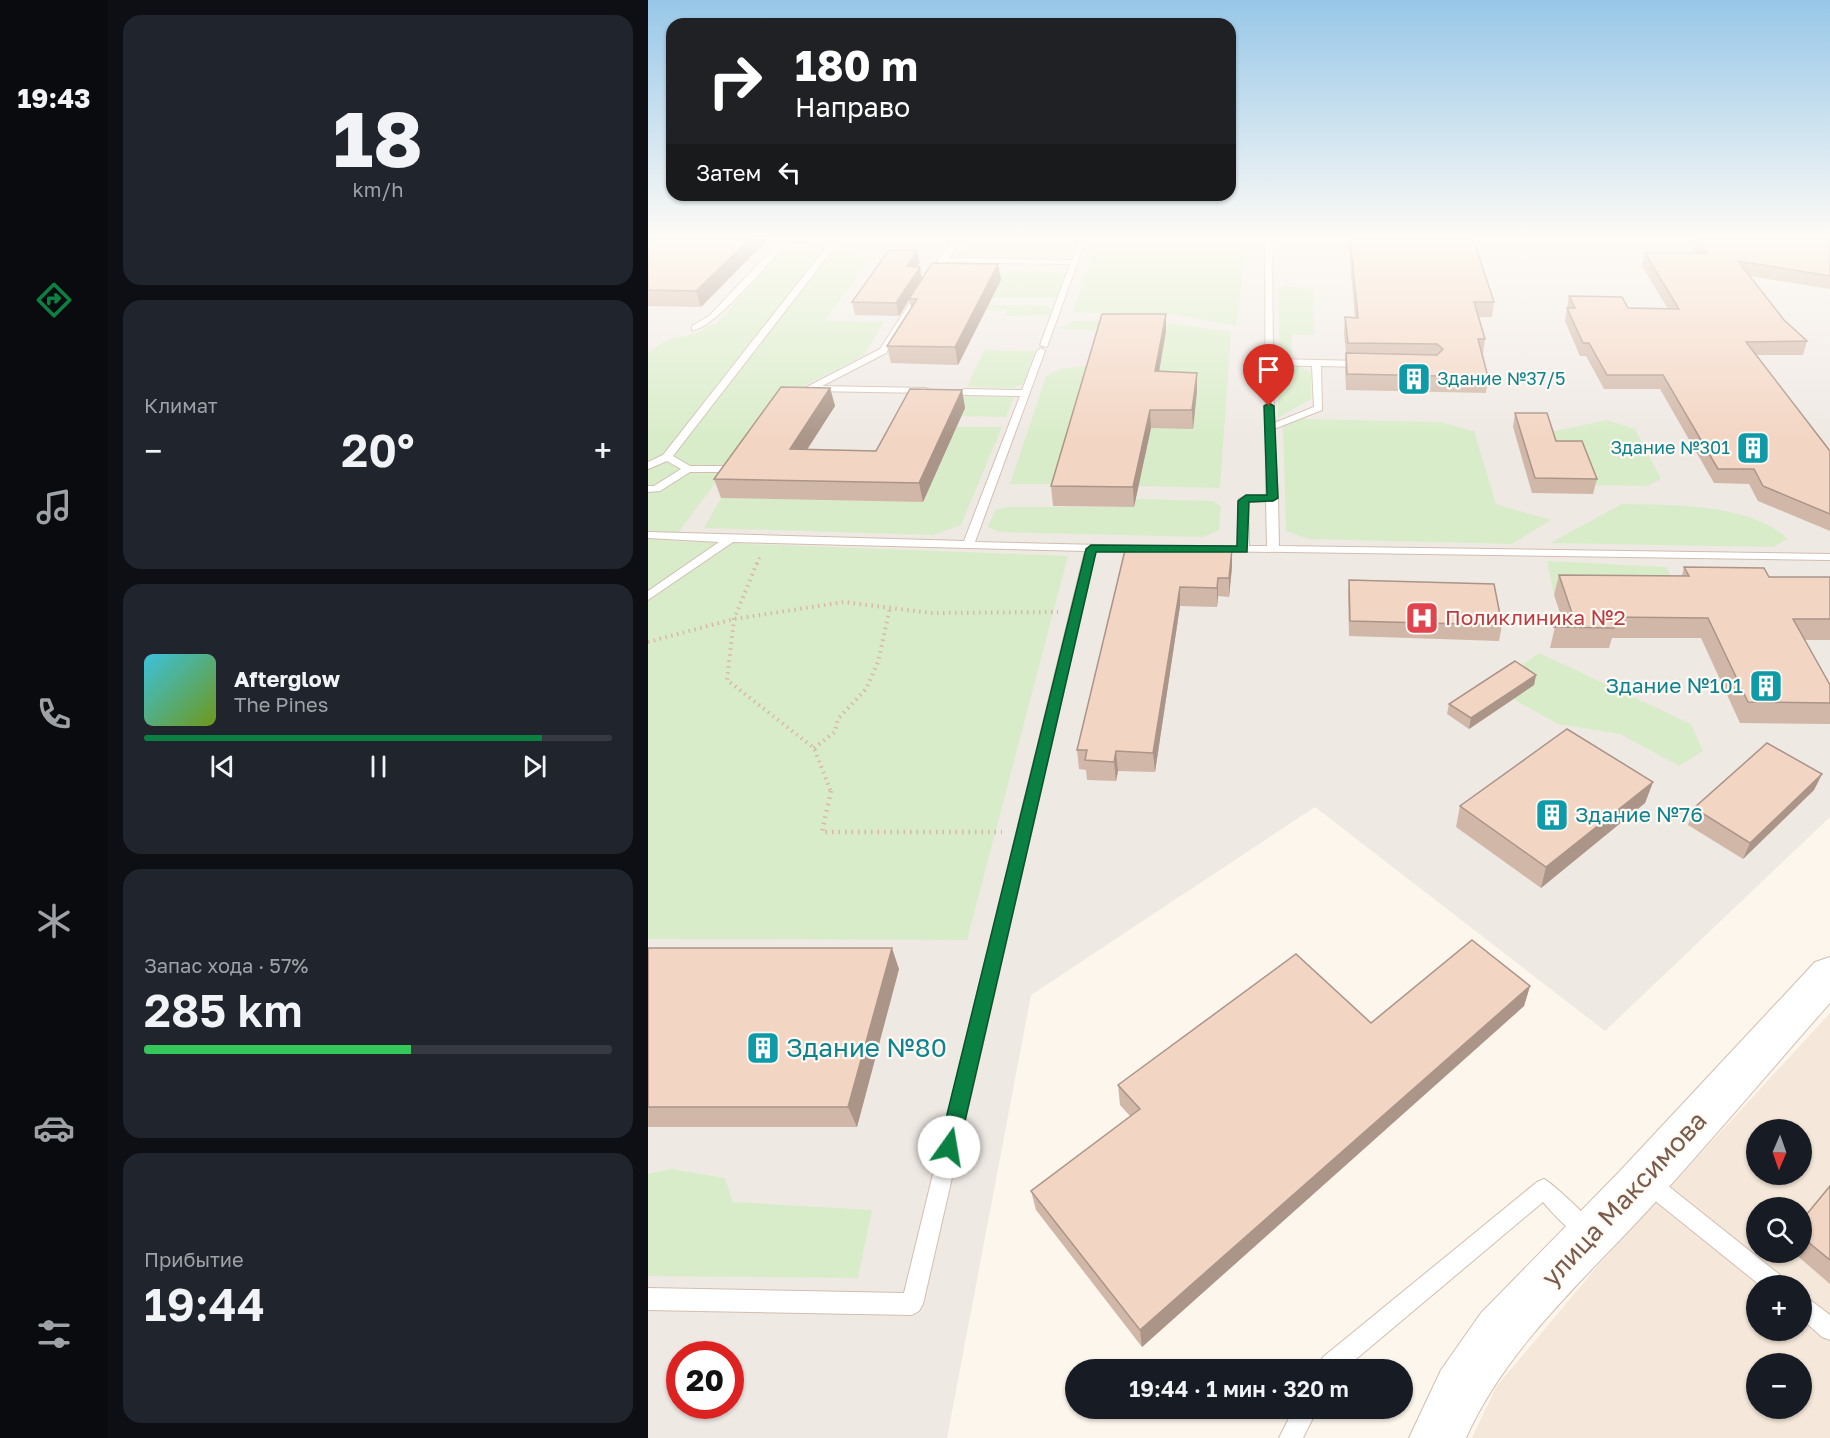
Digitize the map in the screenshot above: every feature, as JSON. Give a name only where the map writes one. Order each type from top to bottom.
[{"type":"street","name":"улица Максимова","points":[[1437,1438],[1460,1389],[1500,1332],[1644,1179],[1830,974]]},
{"type":"lane","points":[[695,328],[712,318],[723,306]]},
{"type":"lane","points":[[648,466],[667,457],[784,306]]},
{"type":"lane","points":[[791,397],[883,351],[912,306]]},
{"type":"lane","points":[[968,546],[1058,306]]},
{"type":"lane","points":[[1269,306],[1273,550]]},
{"type":"lane","points":[[1269,362],[1376,364]]},
{"type":"lane","points":[[1269,428],[1319,408],[1317,363]]},
{"type":"lane","points":[[811,389],[937,391]]},
{"type":"lane","points":[[964,392],[1025,393]]},
{"type":"lane","points":[[667,457],[688,469]]},
{"type":"lane","points":[[648,499],[652,489],[688,469],[733,469]]},
{"type":"lane","points":[[1243,550],[1243,501],[1273,498]]},
{"type":"lane","points":[[648,535],[968,546],[1161,549]]},
{"type":"lane","points":[[648,596],[731,539]]},
{"type":"lane","points":[[648,1299],[912,1304],[1091,549]]},
{"type":"lane","points":[[1196,549],[1830,556]]},
{"type":"lane","points":[[1644,1179],[1764,1275]]},
{"type":"lane","points":[[1338,1359],[1544,1189],[1568,1215],[1593,1234]]},
{"type":"lane","points":[[1812,1314],[1830,1329]]},
{"type":"lane","points":[[1290,1438],[1300,1419]]},
{"type":"path","points":[[767,540],[734,619],[727,680],[814,748],[831,790],[822,832],[1024,832]]},
{"type":"path","points":[[648,642],[734,619],[844,602],[930,613],[1076,611]]},
{"type":"path","points":[[814,748],[835,732],[838,719],[866,689],[878,662],[890,608]]},
{"type":"shaded area","points":[[648,306],[1830,306],[1830,817],[1605,1031],[1315,807],[1031,995],[947,1438],[648,1438]]},
{"type":"shaded area","points":[[1830,1013],[1830,1438],[1472,1438],[1496,1387],[1601,1262]]},
{"type":"green space","points":[[732,306],[836,306],[825,321],[884,322],[864,355],[774,404],[672,541],[1068,556],[967,940],[648,939],[648,354],[666,341],[696,333],[717,323]]},
{"type":"green space","points":[[987,306],[1047,306],[1052,310],[1049,315],[1004,316],[1007,310],[986,309]]},
{"type":"green space","points":[[1075,306],[1239,306],[1236,326],[1172,314],[1073,312]]},
{"type":"green space","points":[[1279,306],[1313,306],[1314,335],[1292,334],[1292,357],[1280,357]]},
{"type":"green space","points":[[1074,321],[1170,323],[1231,332],[1220,488],[1138,486],[1151,428],[1193,428],[1103,331],[1060,328]]},
{"type":"green space","points":[[984,350],[1035,351],[1023,384],[1013,388],[967,387]]},
{"type":"green space","points":[[1093,365],[1059,484],[1010,484],[1046,376],[1060,369]]},
{"type":"green space","points":[[1286,365],[1300,366],[1311,373],[1311,399],[1278,418],[1278,373]]},
{"type":"green space","points":[[963,396],[1014,397],[1006,417],[962,416]]},
{"type":"green space","points":[[1301,419],[1440,422],[1474,431],[1496,504],[1551,520],[1512,544],[1309,539],[1286,531],[1283,426]]},
{"type":"green space","points":[[1607,420],[1635,429],[1661,479],[1647,486],[1590,485],[1553,455],[1546,433]]},
{"type":"green space","points":[[957,427],[1002,427],[961,525],[933,535],[704,528],[721,498],[923,502]]},
{"type":"green space","points":[[1136,499],[1213,501],[1221,506],[1219,530],[1203,537],[1000,532],[988,527],[995,510],[1006,507],[1134,507]]},
{"type":"green space","points":[[1622,504],[1686,506],[1732,512],[1772,527],[1788,539],[1773,547],[1550,543]]},
{"type":"green space","points":[[1547,561],[1666,567],[1682,596],[1554,595]]},
{"type":"green space","points":[[1539,653],[1691,724],[1703,751],[1679,766],[1620,734],[1558,724],[1513,699],[1512,672]]},
{"type":"green space","points":[[671,1169],[725,1178],[733,1202],[872,1210],[858,1278],[648,1276],[648,1174]]},
{"type":"building","points":[[912,306],[976,306],[955,347],[887,346]]},
{"type":"building","points":[[1357,306],[1475,306],[1485,339],[1478,339],[1488,377],[1347,374],[1346,353],[1437,355],[1443,349],[1437,344],[1348,343],[1345,317],[1358,318]]},
{"type":"building","points":[[1627,306],[1628,308],[1679,309],[1677,306],[1773,306],[1784,320],[1807,341],[1746,342],[1830,451],[1830,514],[1763,486],[1754,469],[1718,469],[1663,375],[1607,375],[1589,343],[1583,343],[1567,308]]},
{"type":"building","points":[[1102,314],[1166,314],[1155,371],[1197,373],[1192,410],[1150,410],[1133,487],[1051,486]]},
{"type":"building","points":[[781,387],[830,388],[790,449],[876,451],[910,389],[962,390],[919,483],[714,479]]},
{"type":"building","points":[[1515,413],[1547,413],[1556,441],[1582,441],[1597,479],[1535,478]]},
{"type":"building","points":[[1126,546],[1232,549],[1229,578],[1218,578],[1217,588],[1180,587],[1153,753],[1116,751],[1114,762],[1085,760],[1087,750],[1077,750]]},
{"type":"building","name":"Здание №101","points":[[1684,567],[1764,568],[1769,577],[1830,577],[1830,619],[1793,619],[1830,685],[1830,703],[1748,702],[1708,618],[1610,617],[1614,628],[1555,627],[1573,616],[1559,575],[1689,576]]},
{"type":"building","name":"Поликлиника №2","points":[[1349,580],[1494,584],[1502,625],[1350,621]]},
{"type":"building","points":[[1515,661],[1536,675],[1471,718],[1449,704]]},
{"type":"building","name":"Здание №76","points":[[1567,729],[1653,782],[1546,867],[1460,806]]},
{"type":"building","points":[[1767,743],[1822,774],[1750,843],[1694,808]]},
{"type":"building","points":[[1472,940],[1530,986],[1140,1330],[1031,1191],[1140,1109],[1118,1085],[1296,954],[1371,1023]]},
{"type":"building","name":"Здание №80","points":[[648,948],[892,948],[848,1107],[648,1107]]},
{"type":"building","points":[[1830,1186],[1830,1260],[1812,1245],[1812,1208]]},
{"type":"place","name":"Здание №37/5","points":[[1414,379]]},
{"type":"place","name":"Здание №301","points":[[1753,448]]},
{"type":"place","name":"Поликлиника №2","points":[[1422,618]]},
{"type":"place","name":"Здание №101","points":[[1766,686]]},
{"type":"place","name":"Здание №76","points":[[1552,815]]},
{"type":"place","name":"Здание №80","points":[[763,1048]]},
{"type":"route","points":[[949,1147],[1091,549],[1243,550],[1243,501],[1273,498],[1269,406]]}]
